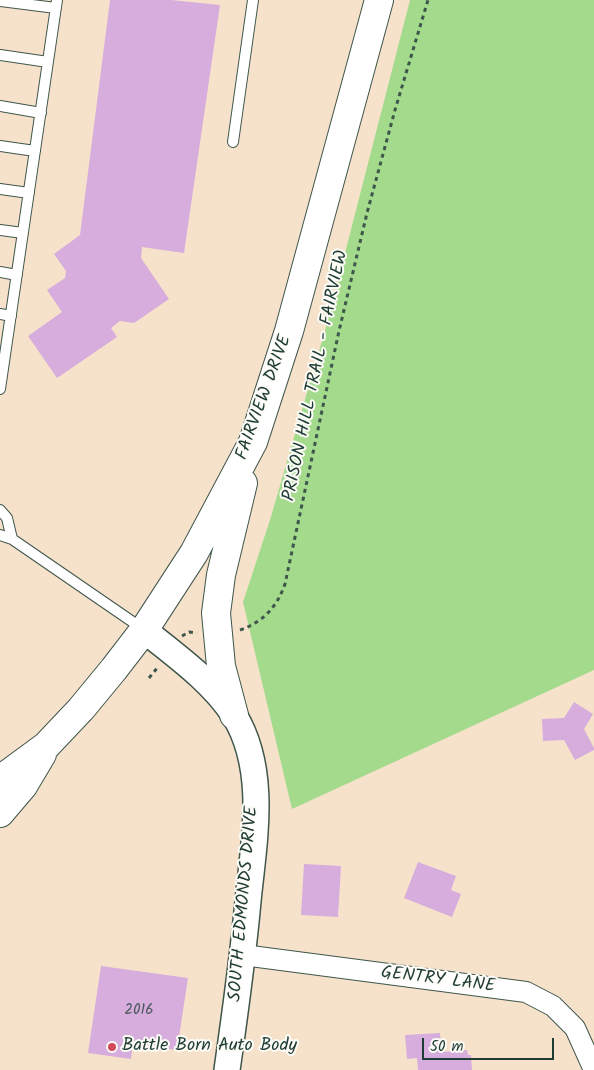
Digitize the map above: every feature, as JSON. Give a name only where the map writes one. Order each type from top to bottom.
[{"type":"main road","name":"FAIRVIEW DRIVE","points":[[0,780],[46,746],[102,685],[144,630],[198,546],[253,442],[289,331],[379,0]]},
{"type":"main road","points":[[234,715],[221,666],[216,634],[216,613],[221,575],[253,442]]},
{"type":"main road","name":"FAIRVIEW DRIVE","points":[[0,813],[24,786],[46,746]]},
{"type":"street","name":"SOUTH EDMONDS DRIVE","points":[[144,630],[208,685],[234,715],[250,757],[256,795],[255,826],[243,955],[228,1070]]},
{"type":"street","name":"GENTRY LANE","points":[[243,955],[526,992],[553,1006],[575,1028],[594,1070]]},
{"type":"lane","points":[[234,142],[253,0]]},
{"type":"lane","points":[[0,1],[57,4],[0,390]]},
{"type":"lane","points":[[0,54],[48,62]]},
{"type":"lane","points":[[0,106],[41,113]]},
{"type":"lane","points":[[0,146],[35,151]]},
{"type":"lane","points":[[0,189],[29,193]]},
{"type":"lane","points":[[0,230],[23,233]]},
{"type":"lane","points":[[0,272],[17,275]]},
{"type":"lane","points":[[0,314],[11,316]]},
{"type":"lane","points":[[0,510],[7,518],[12,540]]},
{"type":"lane","points":[[0,535],[12,540],[144,630]]},
{"type":"path","name":"PRISON HILL TRAIL - FAIRVIEW","points":[[149,678],[182,636],[189,632],[206,635],[239,631],[260,620],[276,604],[285,584],[339,331],[365,222],[395,110],[428,0]]},
{"type":"green space","points":[[410,0],[594,0],[594,670],[292,809],[243,602],[270,520],[326,327]]},
{"type":"building","points":[[110,0],[171,0],[220,5],[184,253],[142,247],[141,258],[169,299],[134,323],[120,321],[111,328],[117,337],[57,378],[28,336],[62,312],[47,290],[65,278],[66,271],[54,254],[80,235]]},
{"type":"building","points":[[574,702],[593,714],[584,729],[594,748],[594,750],[575,760],[564,740],[543,741],[542,719],[564,718]]},
{"type":"building","points":[[418,862],[456,876],[451,890],[461,894],[452,917],[404,898]]},
{"type":"building","points":[[304,864],[341,866],[338,917],[301,915]]},
{"type":"building","points":[[101,966],[188,978],[177,1050],[133,1044],[131,1059],[88,1053]]},
{"type":"building","points":[[440,1033],[441,1052],[467,1050],[468,1055],[471,1055],[472,1070],[418,1070],[417,1058],[407,1059],[405,1035]]},
{"type":"place","name":"Battle Born Auto Body","points":[[112,1047]]}]
